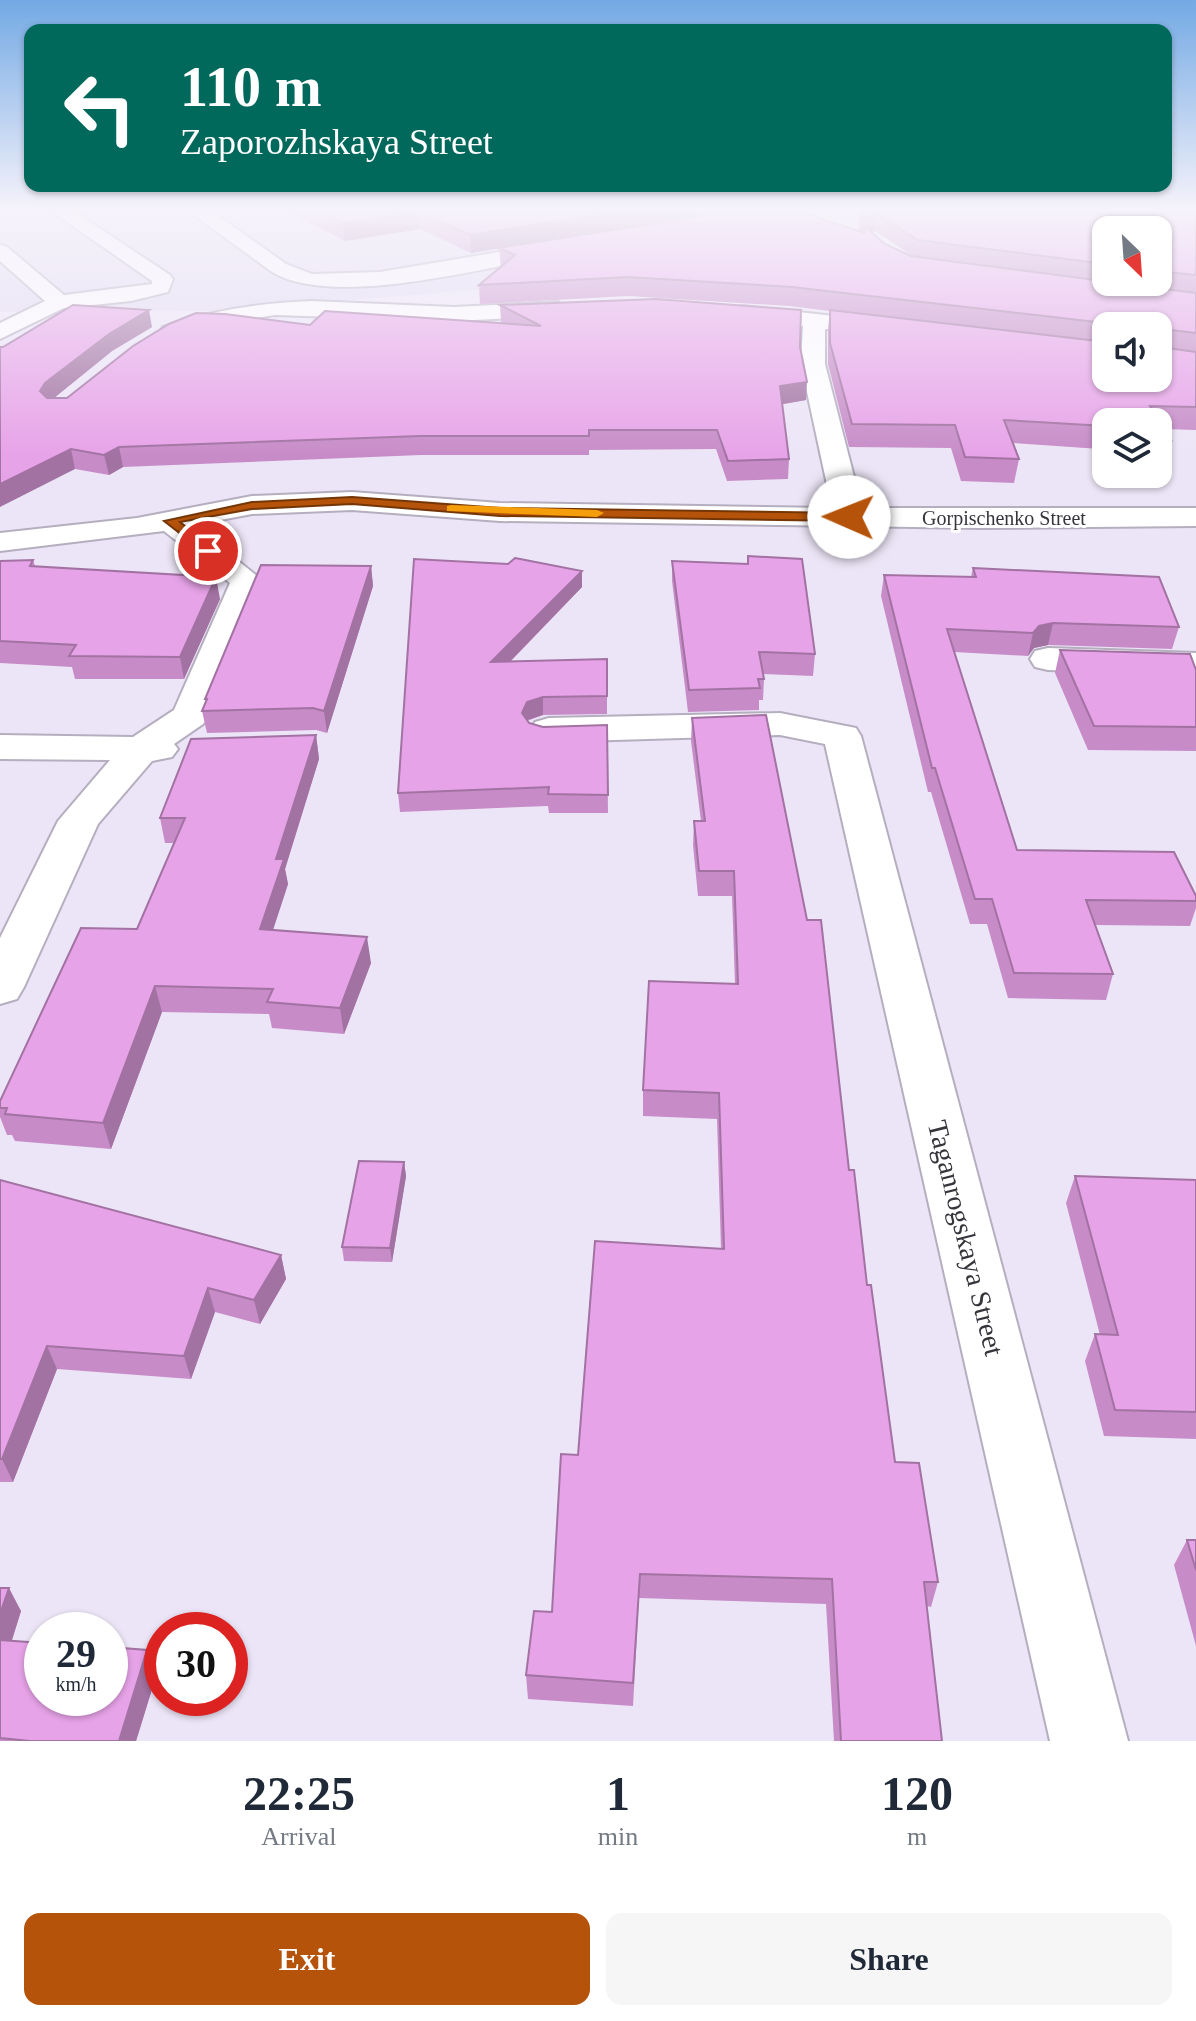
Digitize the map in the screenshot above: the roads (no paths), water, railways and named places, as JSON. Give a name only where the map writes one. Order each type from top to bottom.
[{"type":"street","points":[[49,293],[59,302]]},
{"type":"street","points":[[0,332],[59,302],[139,293]]},
{"type":"street","points":[[155,339],[201,318],[253,310],[331,307],[454,314],[582,308]]},
{"type":"street","points":[[726,311],[914,332]]},
{"type":"street","points":[[814,320],[813,364],[849,517]]},
{"type":"street","name":"Gorpischenko Street","points":[[0,542],[170,521],[252,505],[352,501],[500,512],[849,517],[1196,517]]},
{"type":"street","points":[[0,987],[79,821],[140,750],[190,716],[247,581],[170,521]]},
{"type":"street","points":[[1048,659],[1196,664]]},
{"type":"street","name":"Taganrogskaya Street","points":[[544,730],[780,724],[842,736],[1089,1741]]},
{"type":"street","points":[[0,747],[214,748]]}]
